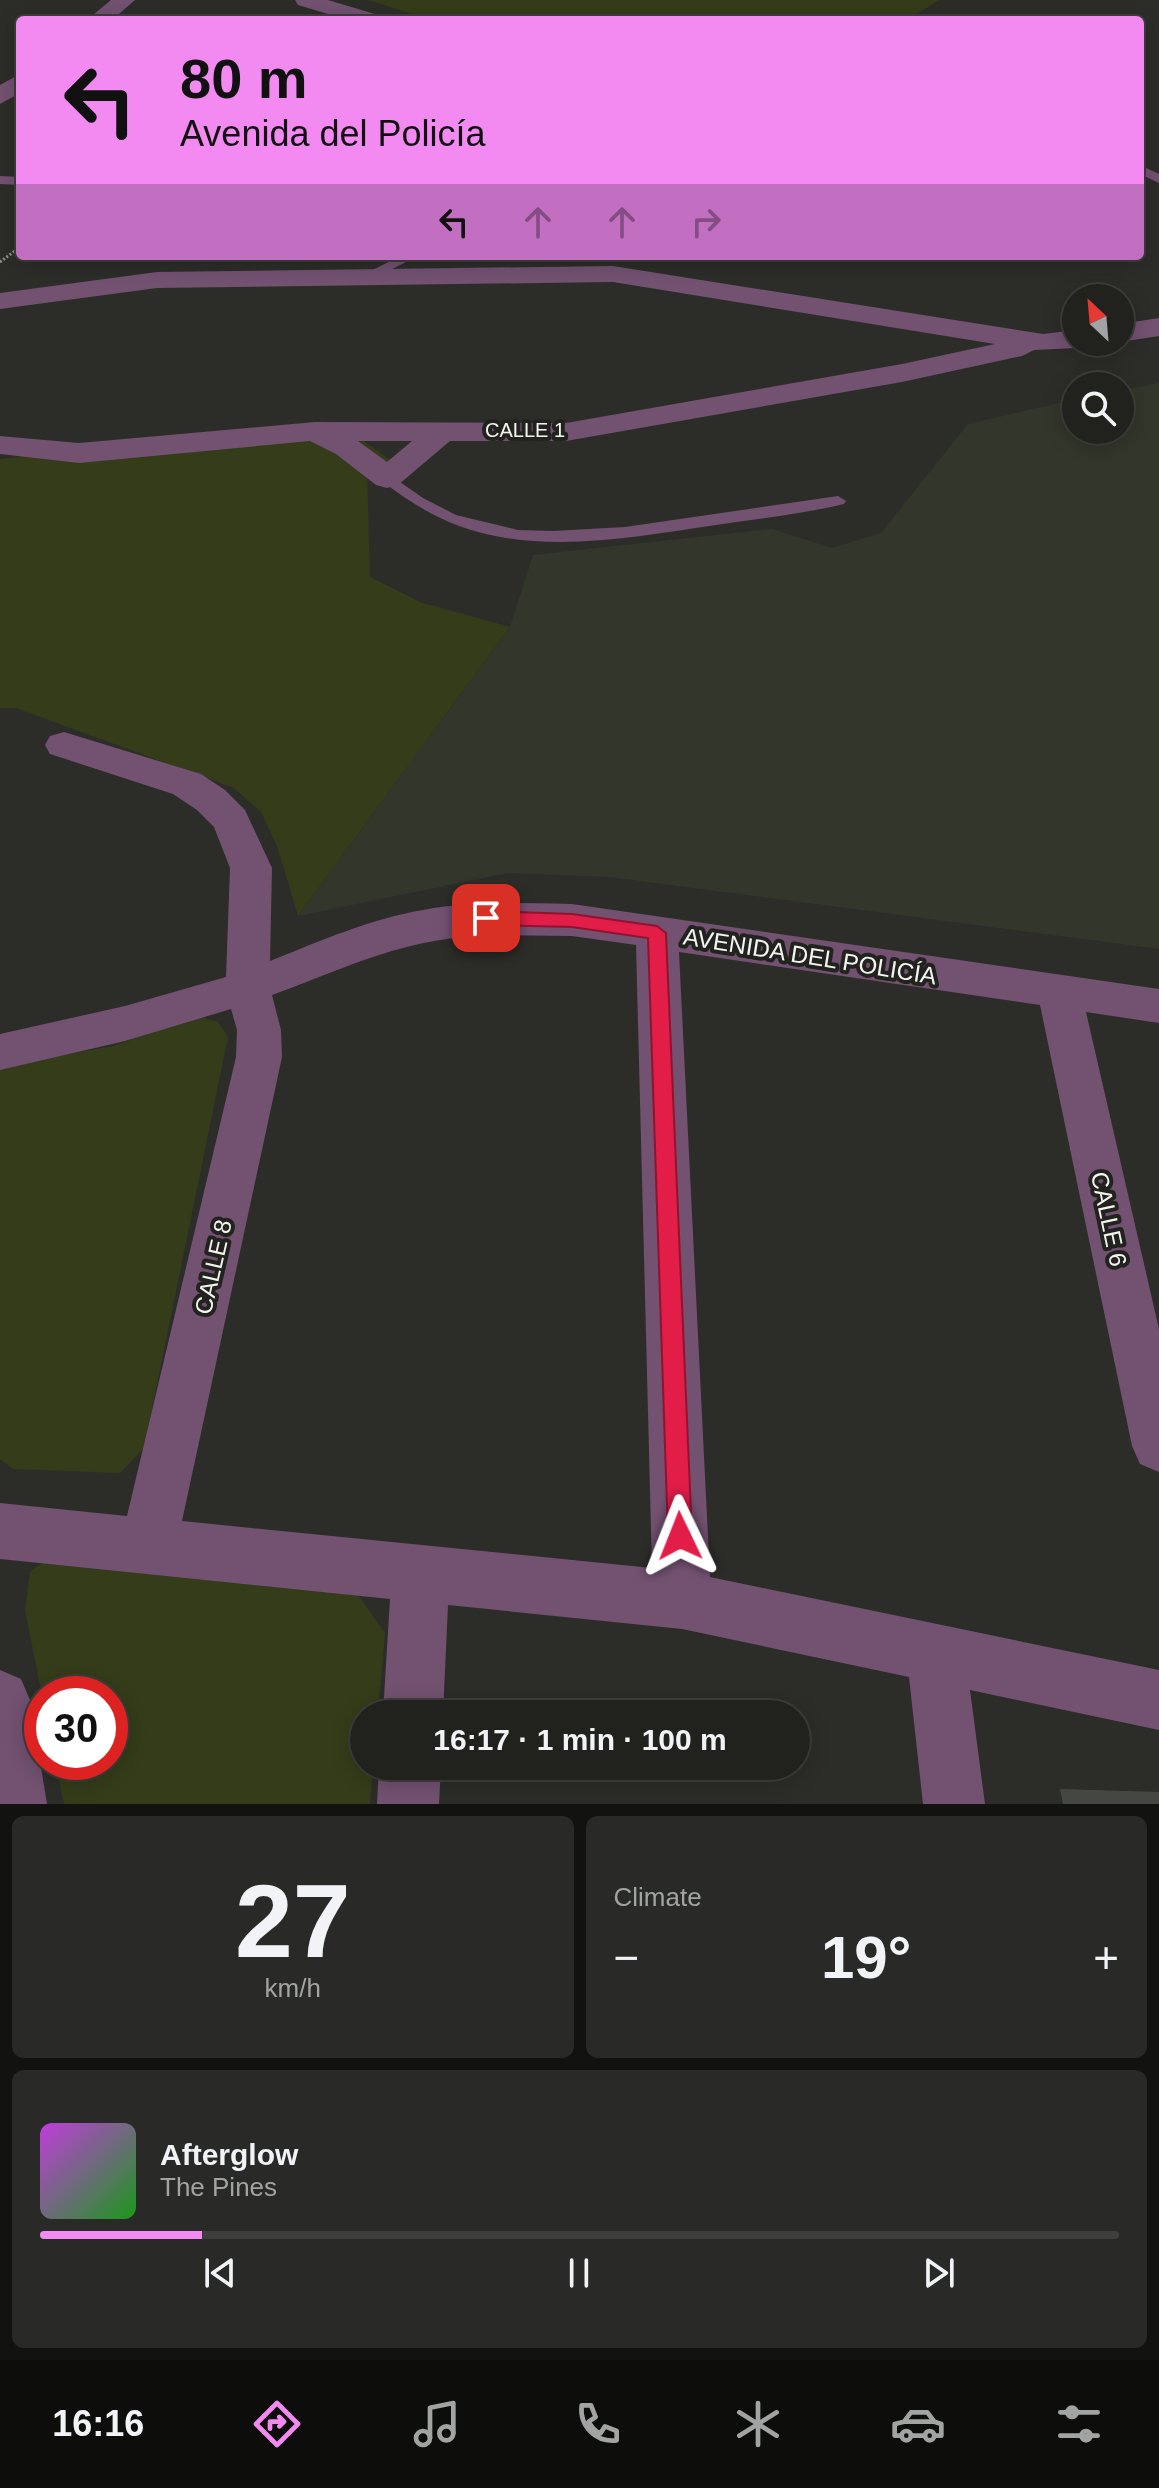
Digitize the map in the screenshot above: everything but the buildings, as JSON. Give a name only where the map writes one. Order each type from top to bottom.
[{"type":"street","points":[[103,16],[124,0]]},
{"type":"street","points":[[306,0],[357,16]]},
{"type":"street","points":[[0,301],[157,280],[613,274],[1043,343],[1062,341]]},
{"type":"street","points":[[874,315],[902,373]]},
{"type":"street","points":[[1134,331],[1159,327]]},
{"type":"street","name":"CALLE 1","points":[[0,445],[79,453],[315,431],[566,432],[902,373],[1043,343]]},
{"type":"street","points":[[315,431],[347,447],[387,478],[443,431]]},
{"type":"street","name":"CALLE 8","points":[[64,745],[187,784],[211,800],[231,820],[251,868],[248,987],[259,1030],[259,1057],[148,1546]]},
{"type":"street","name":"AVENIDA DEL POLICÍA","points":[[0,1052],[110,1029],[248,987],[351,945],[420,926],[486,918],[572,920],[1159,1006]]},
{"type":"street","points":[[657,933],[682,1600]]},
{"type":"street","name":"CALLE 6","points":[[1059,993],[1159,1446]]},
{"type":"street","points":[[0,1531],[682,1600],[1159,1700]]},
{"type":"street","points":[[414,1700],[420,1574]]},
{"type":"street","points":[[936,1655],[954,1804]]},
{"type":"street","points":[[0,1700],[16,1804]]},
{"type":"street","points":[[408,1804],[409,1780]]},
{"type":"lane","points":[[369,275],[403,260]]},
{"type":"lane","points":[[387,478],[438,515],[495,532],[571,538],[729,519],[838,501]]},
{"type":"shaded area","points":[[1159,383],[1159,949],[609,877],[508,873],[298,916],[510,627],[533,555],[772,529],[832,548],[881,533],[968,424],[1062,402],[1062,444],[1134,444],[1134,387]]},
{"type":"green space","points":[[369,0],[940,0],[913,16],[418,16]]},
{"type":"green space","points":[[361,439],[396,464],[367,468],[370,577],[420,602],[510,627],[298,916],[277,846],[261,812],[234,788],[16,708],[0,708],[0,459],[136,447]]},
{"type":"green space","points":[[198,1016],[218,1022],[228,1037],[144,1448],[120,1473],[13,1469],[0,1459],[0,1066],[113,1046]]},
{"type":"green space","points":[[60,1550],[356,1592],[385,1633],[379,1700],[350,1700],[350,1780],[372,1780],[370,1804],[64,1804],[59,1780],[128,1780],[128,1676],[38,1676],[25,1610],[30,1572]]},
{"type":"route","points":[[486,918],[572,920],[657,933],[680,1536]]}]
